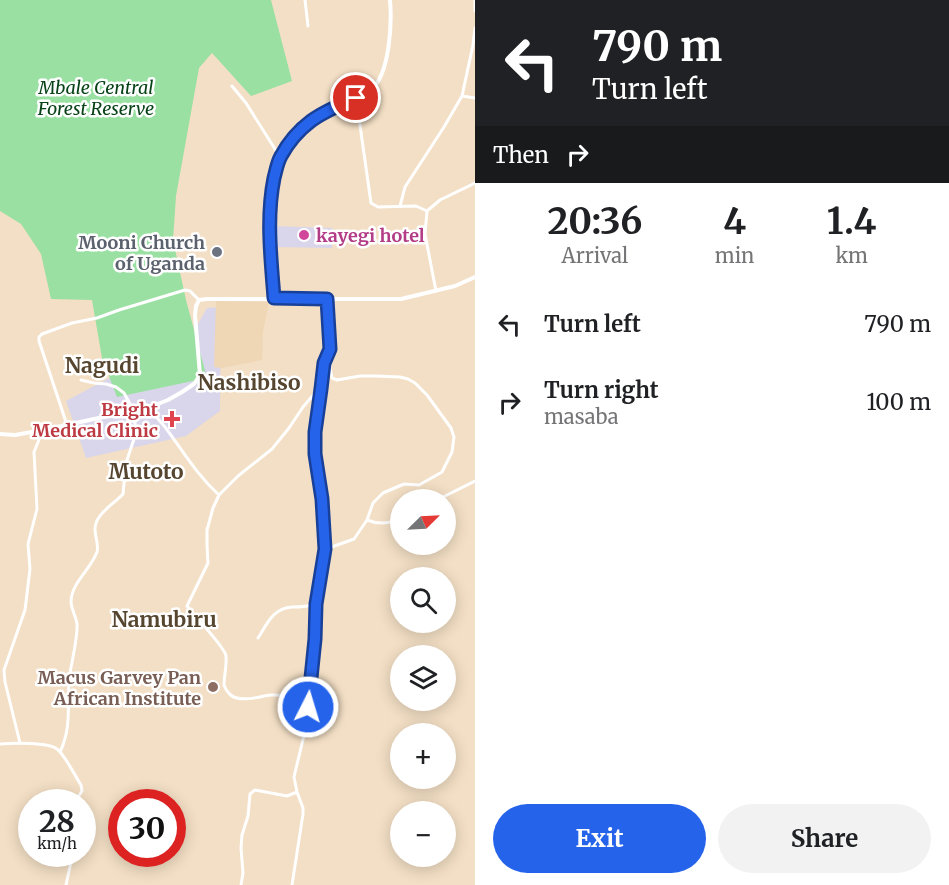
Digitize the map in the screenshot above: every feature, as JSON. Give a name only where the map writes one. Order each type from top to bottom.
[{"type":"street","points":[[304,0],[308,26]]},
{"type":"street","points":[[274,298],[270,247],[270,205],[280,157],[293,139],[313,120],[371,90],[378,82],[387,54],[390,0]]},
{"type":"street","points":[[475,0],[475,11]]},
{"type":"street","points":[[400,206],[405,188],[462,96],[474,45],[475,28]]},
{"type":"street","points":[[232,86],[246,103],[280,157]]},
{"type":"street","points":[[462,96],[475,98]]},
{"type":"street","points":[[356,98],[371,203],[378,207],[416,206],[427,211]]},
{"type":"street","points":[[436,291],[425,234],[427,211],[440,200],[475,183]]},
{"type":"street","points":[[0,434],[15,435],[43,430],[150,407],[182,393],[199,377],[195,315],[199,300],[207,298],[401,299],[455,286],[475,277]]},
{"type":"street","points":[[67,425],[39,341],[42,334],[186,290],[199,300]]},
{"type":"street","points":[[325,549],[354,539],[367,520],[373,503],[383,493],[404,484],[419,485],[442,472],[452,452],[454,437],[451,428],[427,395],[415,383],[400,377],[360,376],[337,380],[332,378],[327,299]]},
{"type":"street","points":[[292,885],[303,814],[295,782],[295,772],[305,735],[315,639],[316,604],[325,549],[322,499],[315,454],[315,432],[324,363],[330,349]]},
{"type":"street","points":[[60,752],[67,733],[69,681],[77,627],[72,597],[77,584],[97,552],[96,521],[123,494],[126,459],[135,436],[136,416],[123,392],[106,384],[81,380]]},
{"type":"street","points":[[309,695],[298,697],[275,695],[240,699],[234,697],[225,687],[226,656],[224,650],[188,608],[188,605],[208,563],[207,530],[219,495],[238,476],[272,449],[321,385]]},
{"type":"street","points":[[150,407],[155,417],[202,478],[219,495]]},
{"type":"street","points":[[20,743],[4,670],[25,610],[30,569],[28,548],[37,509],[34,452],[43,430]]},
{"type":"street","points":[[456,490],[475,481]]},
{"type":"street","points":[[367,520],[377,524],[390,521]]},
{"type":"street","points":[[258,638],[277,611],[316,604]]},
{"type":"street","points":[[0,744],[20,743],[56,747],[82,789]]},
{"type":"street","points":[[241,885],[242,835],[248,816],[250,794],[255,790],[287,796],[297,792]]},
{"type":"street","points":[[66,885],[70,867]]},
{"type":"shaded area","name":"kayegi hotel","points":[[273,226],[333,228],[332,248],[273,247]]},
{"type":"shaded area","points":[[216,301],[269,302],[263,332],[262,360],[221,368],[214,367]]},
{"type":"shaded area","points":[[221,307],[220,411],[186,436],[86,458],[66,401],[128,368],[188,341],[207,308]]},
{"type":"green space","name":"Mbale Central Forest Reserve","points":[[0,0],[271,0],[292,81],[251,96],[212,53],[199,68],[176,196],[173,240],[207,378],[117,397],[102,358],[92,300],[51,299],[41,254],[21,224],[0,211]]},
{"type":"place","name":"kayegi hotel","points":[[304,235]]},
{"type":"place","name":"Mooni Church of Uganda","points":[[217,252]]},
{"type":"place","name":"Bright Medical Clinic","points":[[172,419]]},
{"type":"place","name":"Macus Garvey Pan African Institute","points":[[213,687]]},
{"type":"district","name":"Nagudi","points":[[102,365]]},
{"type":"district","name":"Nashibiso","points":[[249,382]]},
{"type":"district","name":"Mutoto","points":[[146,471]]},
{"type":"district","name":"Namubiru","points":[[164,619]]},
{"type":"route","points":[[308,707],[316,604],[325,549],[322,499],[315,454],[315,428],[324,363],[330,349],[327,299],[274,298],[270,247],[270,205],[276,168],[280,157],[293,139],[313,120],[356,98]]}]
